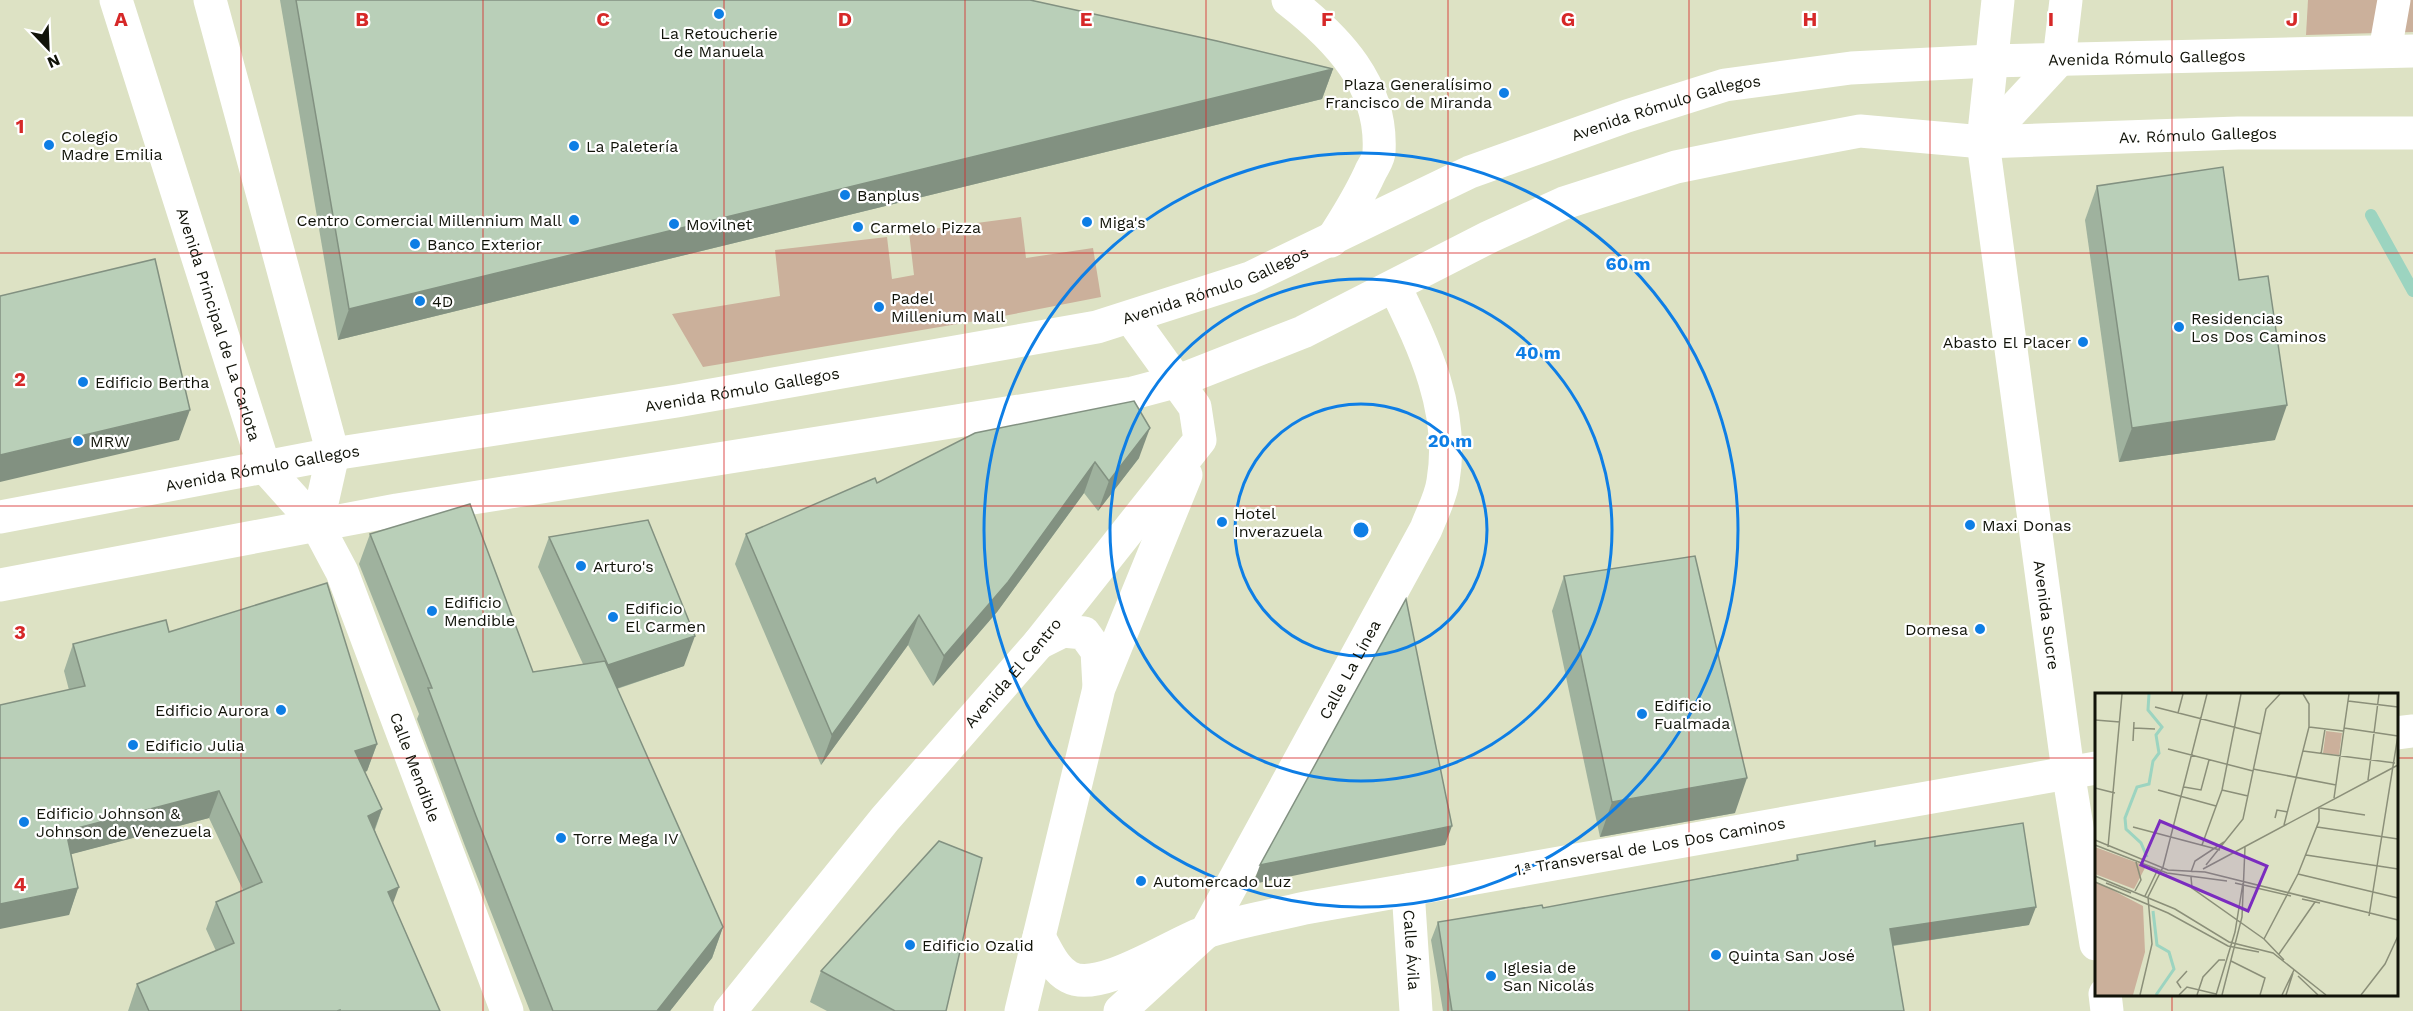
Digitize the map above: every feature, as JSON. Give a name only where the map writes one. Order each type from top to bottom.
[{"type":"main road","name":"Avenida Principal de La Carlota","points":[[116,0],[264,466],[317,525]]},
{"type":"main road","points":[[210,0],[333,454],[317,525]]},
{"type":"main road","points":[[1288,0],[1341,46],[1362,77],[1375,111],[1379,154],[1359,200],[1331,241]]},
{"type":"main road","name":"Avenida Sucre","points":[[1998,0],[1983,142],[2082,770],[2095,921]]},
{"type":"main road","points":[[0,585],[317,525],[1133,393],[1178,381],[1302,332],[1395,287],[1489,237],[1564,203],[1676,167],[1860,131],[1983,142],[2059,60],[2066,0]]},
{"type":"main road","points":[[2394,0],[2399,51]]},
{"type":"main road","name":"Avenida Rómulo Gallegos","points":[[0,517],[333,454],[676,401],[994,347],[1131,318],[1250,278],[1331,241],[1413,197],[1470,172],[1627,116],[1725,86],[1851,68],[1990,61],[2399,51]]},
{"type":"main road","name":"Av. Rómulo Gallegos","points":[[1983,142],[2238,133],[2413,133]]},
{"type":"main road","name":"Calle La Línea","points":[[1120,1011],[1206,932],[1426,529],[1443,482],[1446,441],[1441,404],[1427,357],[1395,287]]},
{"type":"main road","points":[[1021,1011],[1099,688],[1200,440],[1195,407],[1131,318]]},
{"type":"main road","name":"Avenida El Centro","points":[[730,1011],[885,819],[1039,643],[1200,440]]},
{"type":"main road","name":"Calle Mendible","points":[[317,525],[342,572],[507,1011]]},
{"type":"main road","points":[[1092,576],[1122,575],[1138,591]]},
{"type":"main road","points":[[1039,643],[1063,631],[1084,633],[1097,651],[1099,688]]},
{"type":"main road","points":[[2398,733],[2413,731]]},
{"type":"main road","name":"1.ª Transversal de Los Dos Caminos","points":[[1039,937],[1056,965],[1071,978],[1093,979],[1119,973],[1206,932],[1305,908],[2082,770]]},
{"type":"main road","name":"Calle Ávila","points":[[1408,890],[1416,1011]]},
{"type":"main road","points":[[2105,996],[2107,1011]]},
{"type":"shaded area","points":[[2308,0],[2413,0],[2413,32],[2306,35]]},
{"type":"shaded area","name":"Padel Millenium Mall","points":[[1021,217],[1026,258],[1093,248],[1101,297],[993,318],[703,367],[672,314],[780,296],[775,250],[887,237],[892,279],[914,275],[909,232]]},
{"type":"building","name":"Centro Comercial Millennium Mall","points":[[296,0],[1030,0],[1333,69],[349,309]]},
{"type":"building","name":"Residencias Los Dos Caminos","points":[[2223,167],[2239,280],[2268,276],[2287,405],[2132,428],[2097,186]]},
{"type":"building","name":"Edificio Bertha","points":[[155,259],[190,410],[0,455],[0,296]]},
{"type":"building","points":[[1134,401],[1150,428],[1109,481],[1095,462],[1008,582],[944,656],[919,615],[832,735],[746,534],[875,478],[877,483],[975,433]]},
{"type":"building","name":"Torre Mega IV","points":[[470,504],[533,672],[605,661],[723,927],[657,1011],[553,1011],[428,688],[432,688],[370,534]]},
{"type":"building","name":"Edificio El Carmen","points":[[648,520],[695,636],[608,665],[549,537]]},
{"type":"building","name":"Edificio Fualmada","points":[[1695,556],[1747,778],[1612,802],[1564,576]]},
{"type":"building","points":[[327,583],[377,744],[355,751],[382,809],[368,816],[399,887],[388,892],[440,1011],[149,1011],[137,984],[234,943],[216,902],[262,882],[219,791],[66,831],[78,888],[0,904],[0,705],[85,686],[73,644],[166,620],[169,632]]},
{"type":"building","points":[[1406,599],[1452,826],[1260,865]]},
{"type":"building","points":[[2023,823],[2036,907],[1890,929],[1904,1011],[1452,1011],[1438,922],[1542,905],[1543,908],[1798,860],[1797,855],[1875,841],[1875,846]]},
{"type":"building","name":"Edificio Ozalid","points":[[939,841],[982,858],[946,1011],[895,1011],[821,971]]},
{"type":"waterway","points":[[2371,215],[2413,291]]},
{"type":"place","name":"La Retoucherie de Manuela","points":[[719,14]]},
{"type":"place","name":"Plaza Generalísimo Francisco de Miranda","points":[[1504,93]]},
{"type":"place","name":"Colegio Madre Emilia","points":[[49,145]]},
{"type":"place","name":"La Paletería","points":[[574,146]]},
{"type":"place","name":"Banplus","points":[[845,195]]},
{"type":"place","name":"Centro Comercial Millennium Mall","points":[[574,220]]},
{"type":"place","name":"Miga's","points":[[1087,222]]},
{"type":"place","name":"Movilnet","points":[[674,224]]},
{"type":"place","name":"Carmelo Pizza","points":[[858,227]]},
{"type":"place","name":"Banco Exterior","points":[[415,244]]},
{"type":"place","name":"4D","points":[[420,301]]},
{"type":"place","name":"Padel Millenium Mall","points":[[879,307]]},
{"type":"place","name":"Residencias Los Dos Caminos","points":[[2179,327]]},
{"type":"place","name":"Abasto El Placer","points":[[2083,342]]},
{"type":"place","name":"Edificio Bertha","points":[[83,382]]},
{"type":"place","name":"MRW","points":[[78,441]]},
{"type":"place","name":"Hotel Inverazuela","points":[[1222,522]]},
{"type":"place","name":"Maxi Donas","points":[[1970,525]]},
{"type":"place","name":"Arturo's","points":[[581,566]]},
{"type":"place","name":"Edificio Mendible","points":[[432,611]]},
{"type":"place","name":"Edificio El Carmen","points":[[613,617]]},
{"type":"place","name":"Domesa","points":[[1980,629]]},
{"type":"place","name":"Edificio Aurora","points":[[281,710]]},
{"type":"place","name":"Edificio Fualmada","points":[[1642,714]]},
{"type":"place","name":"Edificio Julia","points":[[133,745]]},
{"type":"place","name":"Edificio Johnson & Johnson de Venezuela","points":[[24,822]]},
{"type":"place","name":"Torre Mega IV","points":[[561,838]]},
{"type":"place","name":"Automercado Luz","points":[[1141,881]]},
{"type":"place","name":"Edificio Ozalid","points":[[910,945]]},
{"type":"place","name":"Quinta San José","points":[[1716,955]]},
{"type":"place","name":"Iglesia de San Nicolás","points":[[1491,976]]}]
